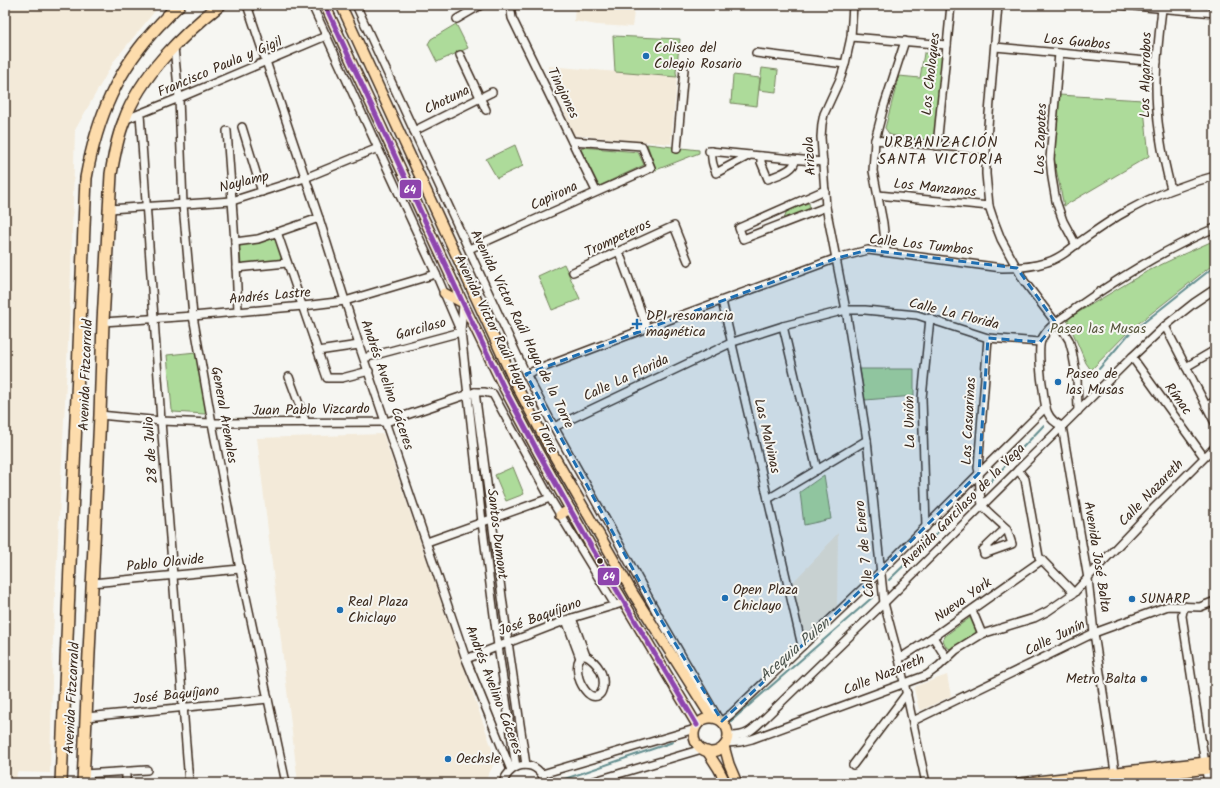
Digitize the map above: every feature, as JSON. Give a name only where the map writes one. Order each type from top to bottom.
[{"type":"highway","name":"Avenida Fitzcarrald","points":[[61,783],[86,178],[91,150],[100,120],[112,91],[127,64],[149,35],[179,5]]},
{"type":"highway","name":"Avenida Fitzcarrald","points":[[84,779],[103,322],[111,174],[115,151],[124,120],[144,82],[157,64],[220,5]]},
{"type":"main road","name":"Avenida Victor Raúl Haya de la Torre","points":[[325,5],[504,388],[570,509],[589,553],[696,727]]},
{"type":"main road","name":"Avenida Victor Raúl Haya de la Torre","points":[[341,5],[521,394],[549,447],[634,596],[717,719]]},
{"type":"main road","points":[[444,293],[463,303]]},
{"type":"main road","points":[[560,515],[570,509]]},
{"type":"main road","points":[[726,783],[718,768],[704,750],[697,745],[695,740],[694,734],[696,727],[705,718],[717,719],[726,725],[728,730],[726,742],[729,764],[737,783]]},
{"type":"main road","points":[[704,750],[716,751],[726,742]]},
{"type":"main road","points":[[1097,783],[1116,779],[1209,767],[1215,761]]},
{"type":"main road","points":[[1019,783],[1116,779]]},
{"type":"street","name":"Andrés Avelino Cáceres","points":[[247,5],[319,218],[359,344],[466,659],[514,768]]},
{"type":"street","points":[[312,5],[436,274],[461,332]]},
{"type":"street","name":"Avenida Víctor Raúl Haya de la Torre","points":[[356,5],[526,374],[658,615],[717,719]]},
{"type":"street","points":[[457,19],[481,5]]},
{"type":"street","name":"Tinajones","points":[[510,5],[512,18],[596,192]]},
{"type":"street","name":"Arizola","points":[[846,310],[826,207],[821,137],[824,114],[841,77],[845,64],[851,37],[853,5]]},
{"type":"street","name":"Los Choloques","points":[[937,146],[951,5]]},
{"type":"street","points":[[998,5],[986,150],[986,174],[989,206],[1001,239],[1024,281],[1064,332],[1068,340],[1072,351],[1076,378],[1078,410]]},
{"type":"street","points":[[1122,5],[1215,14]]},
{"type":"street","name":"Los Algarrobos","points":[[1162,9],[1156,87],[1159,132],[1164,162],[1171,189]]},
{"type":"street","name":"Francisco Paula y Gigil","points":[[124,120],[326,36]]},
{"type":"street","points":[[851,37],[947,45]]},
{"type":"street","points":[[886,252],[883,223],[873,171],[875,140],[884,106],[905,41]]},
{"type":"street","name":"Los Guabos","points":[[995,46],[1157,62]]},
{"type":"street","name":"General Arenales","points":[[174,47],[179,98],[183,205],[193,316],[240,569],[286,783]]},
{"type":"street","points":[[756,53],[845,64]]},
{"type":"street","name":"Los Zapotes","points":[[1059,53],[1050,158],[1056,201],[1063,221],[1076,245]]},
{"type":"street","points":[[460,55],[486,110]]},
{"type":"street","points":[[677,149],[684,69]]},
{"type":"street","name":"Chotuna","points":[[414,131],[492,92]]},
{"type":"street","name":"28 de Julio","points":[[140,114],[183,708],[190,783]]},
{"type":"street","points":[[242,127],[262,192]]},
{"type":"street","points":[[227,131],[235,242],[238,311]]},
{"type":"street","points":[[875,140],[986,150]]},
{"type":"street","name":"Capirona","points":[[469,249],[650,168],[642,146],[572,141]]},
{"type":"street","name":"Naylamp","points":[[109,209],[232,201],[305,178],[378,148]]},
{"type":"street","points":[[750,155],[716,173],[712,165],[710,151],[823,162]]},
{"type":"street","points":[[761,156],[761,162],[768,179],[791,168],[795,163],[795,160]]},
{"type":"street","name":"Calle Los Tumbos","points":[[526,374],[837,258],[868,250],[1002,268],[1017,268],[1045,263],[1063,255],[1126,211],[1171,189],[1215,176]]},
{"type":"street","points":[[825,190],[739,228],[743,239],[826,207]]},
{"type":"street","name":"Los Manzanos","points":[[878,195],[989,206]]},
{"type":"street","points":[[780,210],[780,224]]},
{"type":"street","points":[[235,242],[258,239],[319,218]]},
{"type":"street","name":"Trompeteros","points":[[573,272],[674,226],[688,261]]},
{"type":"street","points":[[1062,426],[1056,424],[1051,419],[1046,407],[1041,368],[1040,342],[1046,332],[1096,294],[1133,270],[1167,250],[1215,228]]},
{"type":"street","points":[[277,232],[327,378],[342,378],[369,371]]},
{"type":"street","points":[[619,252],[647,328]]},
{"type":"street","points":[[236,268],[287,263]]},
{"type":"street","name":"Andrés Lastre","points":[[103,322],[193,316],[345,301],[436,274]]},
{"type":"street","name":"Avenida Garcilaso de la Vega","points":[[726,742],[752,730],[884,603],[1132,357],[1165,326],[1194,303],[1215,289]]},
{"type":"street","name":"Las Malvinas","points":[[722,301],[802,646]]},
{"type":"street","name":"Santos Dumont","points":[[463,303],[461,332],[492,518],[526,765]]},
{"type":"street","name":"Calle La Florida","points":[[554,427],[732,342],[783,326],[846,310],[864,310],[917,315],[988,338],[1040,342]]},
{"type":"street","name":"Calle 7 de Enero","points":[[846,310],[867,440],[884,603],[905,684],[926,783]]},
{"type":"street","name":"La Unión","points":[[926,527],[922,398],[930,318]]},
{"type":"street","points":[[783,326],[817,470]]},
{"type":"street","points":[[1165,326],[1215,423]]},
{"type":"street","name":"Garcilaso","points":[[364,358],[461,332]]},
{"type":"street","name":"Las Casuarinas","points":[[983,505],[979,481],[978,462],[988,338]]},
{"type":"street","points":[[318,351],[359,344]]},
{"type":"street","points":[[1186,367],[1215,350]]},
{"type":"street","name":"Rímac","points":[[1132,357],[1204,457]]},
{"type":"street","points":[[288,377],[306,423]]},
{"type":"street","name":"Juan Pablo Vizcardo","points":[[100,415],[212,424],[386,422],[471,393],[484,392],[492,394],[550,498]]},
{"type":"street","name":"Santos Dumont","points":[[471,393],[482,522],[514,768]]},
{"type":"street","points":[[1206,406],[1215,401]]},
{"type":"street","name":"Avenida Garcilaso de la Vega","points":[[717,719],[731,714],[881,571],[1046,407]]},
{"type":"street","name":"Avenida José Balta","points":[[1062,426],[1088,579],[1094,633],[1116,779]]},
{"type":"street","points":[[768,499],[867,440]]},
{"type":"street","name":"Calle Nazareth","points":[[726,742],[740,742],[752,739],[905,684],[927,675],[961,646],[982,634],[1034,618],[1048,611],[1074,593],[1204,457],[1215,448]]},
{"type":"street","points":[[1018,470],[1025,479],[1039,556],[1074,593]]},
{"type":"street","points":[[427,542],[550,498],[560,515],[589,553]]},
{"type":"street","points":[[983,505],[1006,528],[1012,544],[984,554],[983,550],[1006,528]]},
{"type":"street","name":"Nueva York","points":[[899,659],[972,610],[1042,560]]},
{"type":"street","name":"Pablo Olavide","points":[[92,583],[240,569]]},
{"type":"street","name":"Calle Junín","points":[[913,721],[1094,633],[1168,606],[1200,607],[1215,601]]},
{"type":"street","name":"José Baquíjano","points":[[466,659],[569,619],[620,604]]},
{"type":"street","points":[[1184,606],[1182,616],[1209,767],[1208,783]]},
{"type":"street","points":[[972,610],[982,634]]},
{"type":"street","points":[[569,619],[583,657],[578,669],[578,676],[584,690],[590,695],[598,696],[602,692],[603,686],[601,673],[595,662],[583,657]]},
{"type":"street","points":[[933,637],[947,659]]},
{"type":"street","points":[[853,766],[907,693]]},
{"type":"street","name":"José Baquíjano","points":[[86,717],[268,699]]},
{"type":"street","points":[[542,774],[696,727]]},
{"type":"street","points":[[588,783],[704,750]]},
{"type":"street","points":[[503,783],[507,774],[514,768],[526,765],[542,774],[545,783]]},
{"type":"street","points":[[84,779],[147,770]]},
{"type":"street","points":[[126,772],[126,783]]},
{"type":"highlighted area","points":[[868,250],[1017,268],[1056,323],[1040,342],[988,338],[979,473],[881,571],[722,721],[658,615],[526,374],[837,258]]},
{"type":"shaded area","points":[[5,5],[160,5],[114,61],[75,130],[70,304],[53,637],[50,773],[17,772],[16,783],[5,783]]},
{"type":"shaded area","points":[[575,5],[635,5],[632,27],[597,25],[574,21]]},
{"type":"shaded area","points":[[548,66],[677,77],[671,144],[573,135]]},
{"type":"shaded area","name":"Real Plaza Chiclayo","points":[[383,434],[496,760],[484,783],[298,783],[257,438]]},
{"type":"shaded area","points":[[838,533],[837,608],[801,642],[789,586],[826,548],[825,547]]},
{"type":"shaded area","points":[[947,675],[951,696],[922,710],[919,709],[914,689],[916,686]]},
{"type":"green space","points":[[456,24],[468,48],[437,62],[428,44],[431,39]]},
{"type":"green space","name":"Coliseo del Colegio Rosario","points":[[613,36],[680,39],[676,72],[677,77],[615,72]]},
{"type":"green space","points":[[924,53],[944,54],[934,141],[890,135],[885,128],[899,76],[920,78]]},
{"type":"green space","points":[[762,68],[778,70],[776,92],[759,90]]},
{"type":"green space","points":[[733,75],[760,78],[757,106],[731,103]]},
{"type":"green space","points":[[1059,95],[1143,100],[1149,156],[1064,206],[1054,159]]},
{"type":"green space","points":[[647,144],[699,150],[699,153],[656,170]]},
{"type":"green space","points":[[515,145],[523,166],[497,178],[486,159]]},
{"type":"green space","points":[[582,147],[638,152],[644,165],[599,186],[581,150]]},
{"type":"green space","points":[[809,203],[810,211],[784,220],[787,209]]},
{"type":"green space","points":[[277,235],[284,260],[241,264],[239,244]]},
{"type":"green space","name":"Paseo las Musas","points":[[1215,240],[1215,263],[1130,330],[1091,370],[1086,363],[1067,319],[1146,272]]},
{"type":"green space","points":[[564,264],[580,299],[552,310],[538,276]]},
{"type":"green space","points":[[196,352],[207,411],[205,414],[173,412],[167,355]]},
{"type":"green space","points":[[860,369],[914,369],[914,396],[865,400]]},
{"type":"green space","points":[[513,467],[524,494],[506,501],[495,475]]},
{"type":"green space","points":[[824,475],[831,519],[804,525],[800,492]]},
{"type":"green space","points":[[971,617],[978,632],[953,650],[946,647],[943,640],[946,635]]},
{"type":"waterway","name":"Acequia Pulen","points":[[1099,369],[1128,335],[1215,266]]},
{"type":"waterway","name":"Acequia Pulen","points":[[987,485],[1044,425]]},
{"type":"waterway","name":"Acequia Pulen","points":[[889,580],[974,497]]},
{"type":"waterway","name":"Acequia Pulen","points":[[730,722],[875,595]]},
{"type":"waterway","name":"Acequia Pulen","points":[[553,783],[673,742]]},
{"type":"transit line","name":"64","points":[[325,5],[504,388],[593,550],[697,725]]},
{"type":"place","name":"Coliseo del Colegio Rosario","points":[[646,56]]},
{"type":"place","name":"DPI resonancia magnética","points":[[637,324]]},
{"type":"place","name":"Paseo de las Musas","points":[[1058,382]]},
{"type":"place","name":"Open Plaza Chiclayo","points":[[725,598]]},
{"type":"place","name":"SUNARP","points":[[1132,599]]},
{"type":"place","name":"Real Plaza Chiclayo","points":[[340,610]]},
{"type":"place","name":"Metro Balta","points":[[1144,679]]},
{"type":"place","name":"Oechsle","points":[[448,759]]},
{"type":"district","name":"URBANIZACIÓN SANTA VICTORIA","points":[[941,152]]}]
